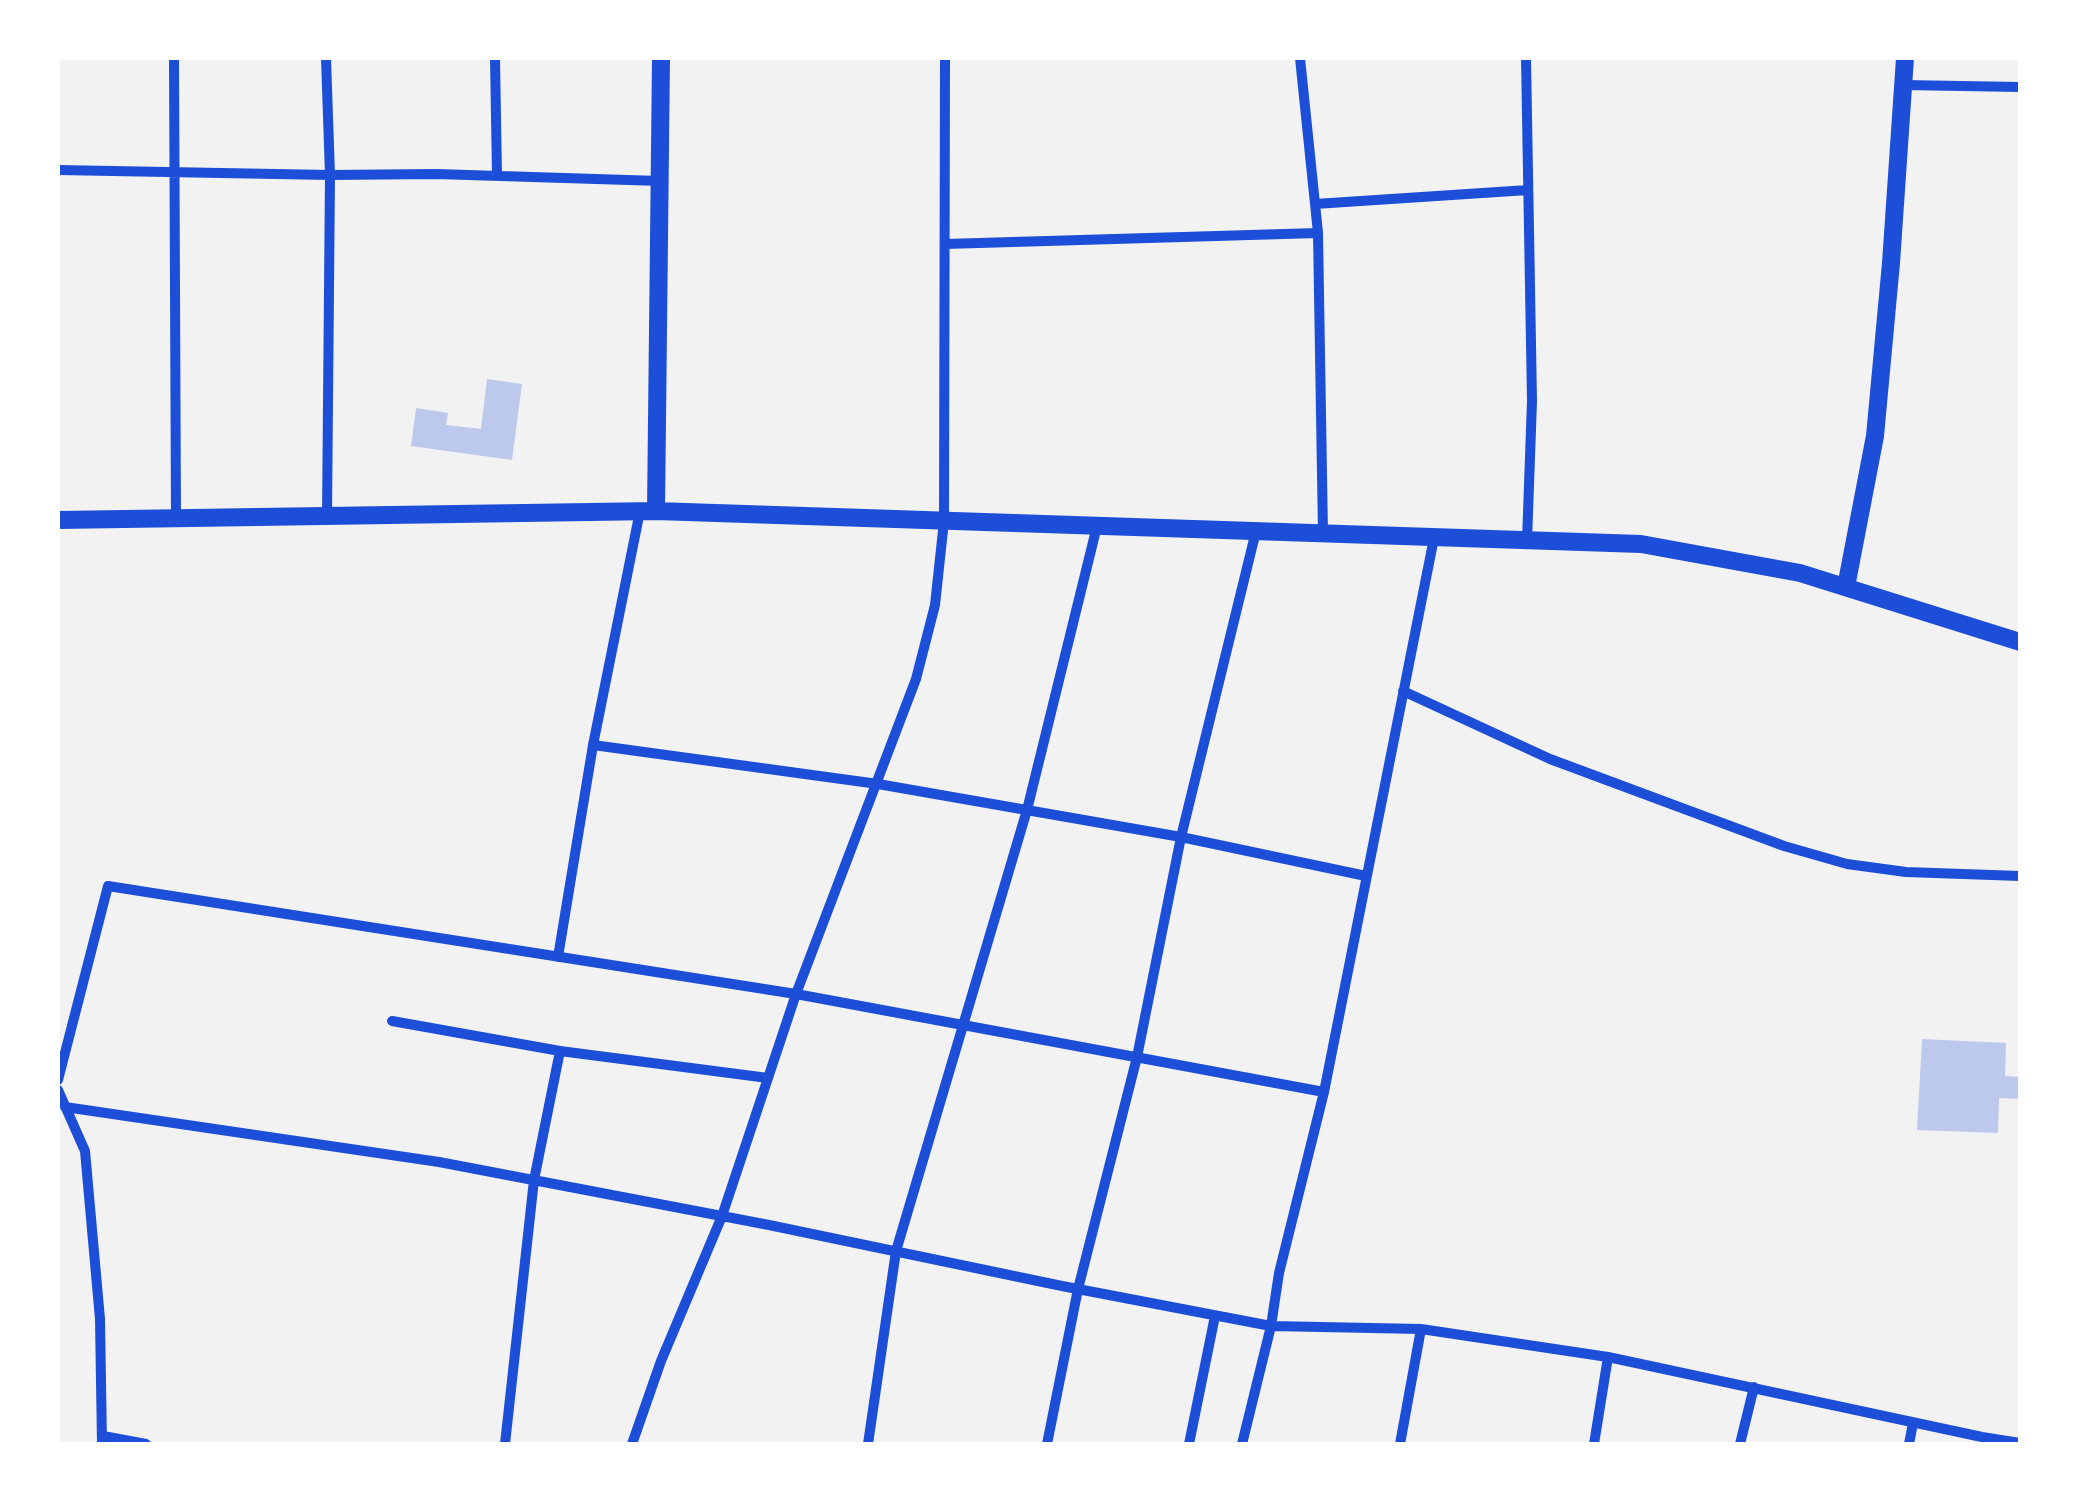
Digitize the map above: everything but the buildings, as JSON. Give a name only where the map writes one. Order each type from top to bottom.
[{"type":"street","points":[[174,58],[176,518]]},
{"type":"street","points":[[326,58],[330,175],[327,516]]},
{"type":"street","points":[[494,58],[497,176]]},
{"type":"street","points":[[558,957],[593,745],[648,511],[662,58]]},
{"type":"street","points":[[632,1444],[661,1361],[722,1216],[796,994],[916,679],[934,605],[944,521],[945,58]]},
{"type":"street","points":[[1300,58],[1318,233],[1323,534]]},
{"type":"street","points":[[1526,58],[1532,401],[1527,540]]},
{"type":"street","points":[[1846,588],[1875,436],[1905,58]]},
{"type":"street","points":[[1903,85],[2020,87]]},
{"type":"street","points":[[58,170],[660,181]]},
{"type":"street","points":[[1315,204],[1528,190]]},
{"type":"street","points":[[945,244],[1318,233]]},
{"type":"street","points":[[58,520],[648,511],[1641,544],[1800,572],[2020,642]]},
{"type":"street","points":[[868,1444],[896,1251],[1027,810],[1098,526]]},
{"type":"street","points":[[1047,1444],[1078,1289],[1137,1057],[1181,837],[1256,532]]},
{"type":"street","points":[[1242,1444],[1324,1092],[1434,538]]},
{"type":"street","points":[[1403,691],[1550,759],[1784,846],[1847,864],[1906,872],[2020,876]]},
{"type":"street","points":[[593,745],[878,784],[1181,837],[1366,876]]},
{"type":"street","points":[[58,1080],[108,886],[796,994],[1324,1092]]},
{"type":"street","points":[[392,1021],[560,1050],[768,1078]]},
{"type":"street","points":[[505,1444],[534,1180],[560,1050]]},
{"type":"street","points":[[58,1090],[86,1151],[100,1319],[102,1440],[146,1444]]},
{"type":"street","points":[[65,1107],[440,1162],[1271,1326],[1421,1329],[1608,1357],[2020,1442]]},
{"type":"street","points":[[1189,1444],[1215,1316]]},
{"type":"street","points":[[1400,1444],[1421,1329]]},
{"type":"street","points":[[1594,1444],[1608,1357]]},
{"type":"street","points":[[1740,1444],[1754,1387]]},
{"type":"street","points":[[1909,1444],[1913,1422]]}]
